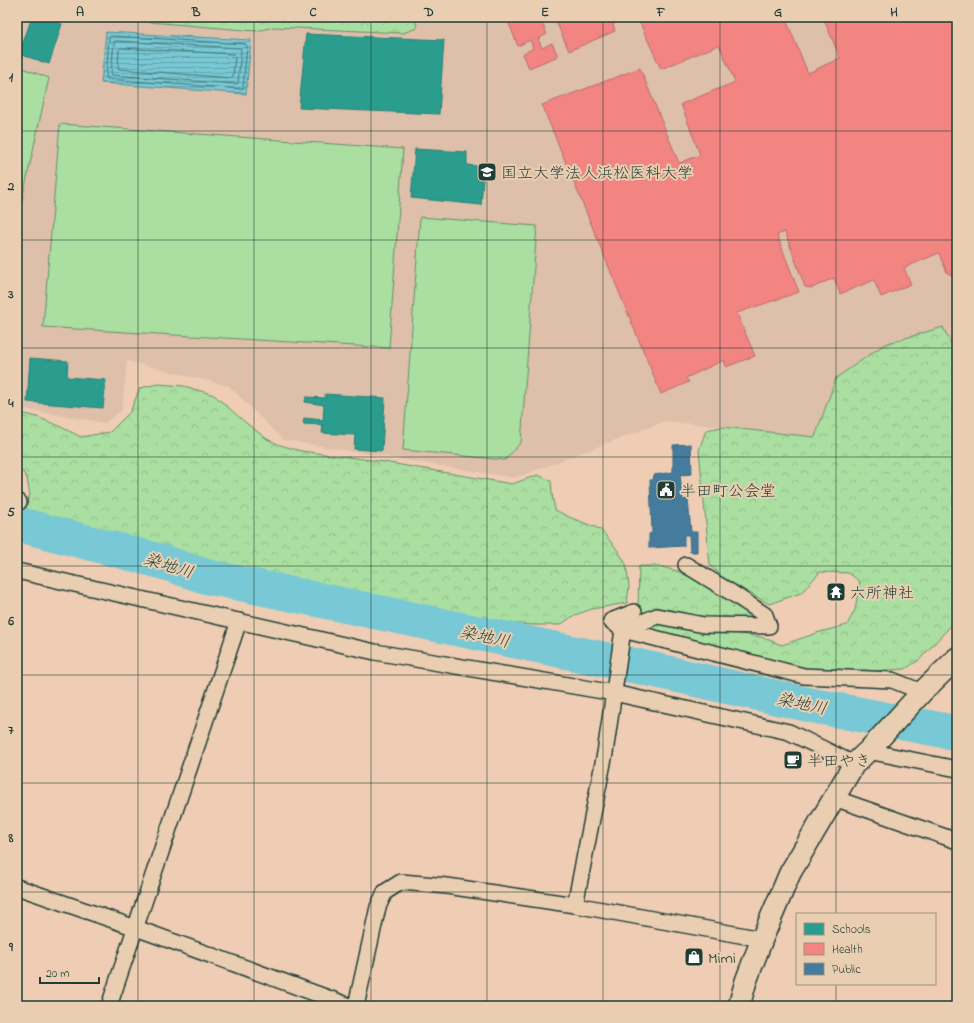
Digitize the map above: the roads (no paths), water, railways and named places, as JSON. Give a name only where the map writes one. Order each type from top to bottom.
[{"type":"street","points":[[622,634],[657,616],[704,625],[769,626],[765,615],[732,592],[686,565]]},
{"type":"street","points":[[17,571],[375,652],[614,689],[867,751],[957,769]]},
{"type":"street","points":[[634,612],[611,621],[622,634],[804,676],[892,680],[922,692]]},
{"type":"street","points":[[109,1006],[239,621]]},
{"type":"street","points":[[575,905],[605,753],[622,634]]},
{"type":"street","points":[[739,1006],[746,981],[762,938],[790,873],[834,798],[867,751],[922,692],[957,658]]},
{"type":"street","points":[[834,798],[957,841]]},
{"type":"street","points":[[356,1006],[378,907],[385,892],[402,882],[447,886],[575,905],[762,938]]},
{"type":"street","points":[[17,887],[136,928],[350,1006]]},
{"type":"water","points":[[106,32],[251,40],[246,94],[101,83]]},
{"type":"waterway","name":"染地川","points":[[17,524],[163,562],[204,576],[636,666],[810,705],[957,733]]},
{"type":"place","name":"国立大学法人浜松医科大学","points":[[487,172]]},
{"type":"place","name":"半田町公会堂","points":[[666,490]]},
{"type":"place","name":"六所神社","points":[[836,592]]},
{"type":"place","name":"半田やき","points":[[793,760]]},
{"type":"place","name":"Mimi","points":[[694,957]]}]
